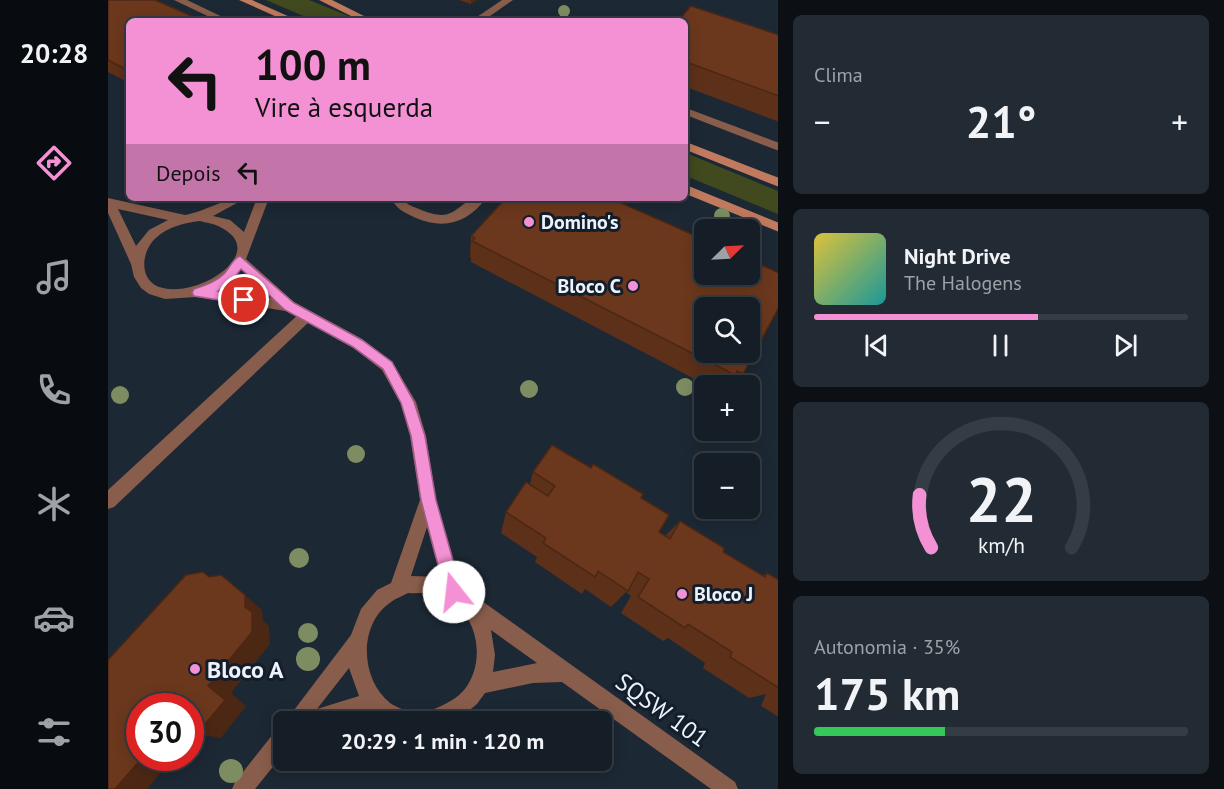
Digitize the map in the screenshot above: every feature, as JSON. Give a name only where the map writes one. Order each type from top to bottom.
[{"type":"main road","points":[[244,0],[287,18]]},
{"type":"main road","points":[[332,1],[363,18]]},
{"type":"main road","points":[[688,147],[778,183]]},
{"type":"main road","points":[[688,190],[778,228]]},
{"type":"street","points":[[179,0],[219,18]]},
{"type":"street","points":[[489,17],[508,0]]},
{"type":"street","points":[[688,112],[778,147]]},
{"type":"street","points":[[201,217],[234,201]]},
{"type":"street","points":[[108,202],[136,261],[140,278],[149,287],[162,294],[179,296],[213,288],[228,278],[242,257],[262,201]]},
{"type":"street","points":[[398,201],[401,206],[432,220],[445,222],[459,216],[476,201]]},
{"type":"street","points":[[108,202],[184,219]]},
{"type":"street","points":[[136,261],[144,242],[155,232],[184,219],[216,218],[228,223],[238,231],[243,242],[242,257],[290,306],[357,343],[387,366],[408,402],[428,500],[459,595],[477,616],[486,637],[487,661],[480,684],[465,704],[456,711]]},
{"type":"street","points":[[198,293],[290,306]]},
{"type":"street","points":[[108,501],[306,316]]},
{"type":"street","points":[[378,706],[364,687],[357,664],[357,642],[363,622],[374,605],[389,592],[398,588],[428,500]]},
{"type":"street","name":"SQSW 101","points":[[398,588],[408,584],[427,583],[447,587],[728,789]]},
{"type":"street","points":[[304,711],[357,642]]},
{"type":"street","points":[[480,684],[533,673],[566,672]]},
{"type":"street","points":[[340,711],[367,704],[378,706],[386,711]]},
{"type":"street","points":[[242,789],[273,750]]},
{"type":"green space","points":[[266,0],[309,0],[354,18],[308,18]]},
{"type":"green space","points":[[688,154],[778,191],[778,214],[688,177]]},
{"type":"building","points":[[108,0],[155,0],[196,18],[126,18],[126,69],[108,60]]},
{"type":"building","points":[[691,6],[778,35],[778,96],[688,63],[688,18],[681,18]]},
{"type":"building","name":"Bloco C","points":[[503,201],[617,201],[694,235],[694,285],[760,285],[760,264],[778,273],[778,309],[760,342],[760,297],[694,297],[694,354],[472,241],[475,238],[471,236]]},
{"type":"building","name":"Bloco C","points":[[711,363],[749,363],[743,374],[737,371],[735,375]]},
{"type":"building","name":"Bloco J","points":[[552,445],[591,468],[593,464],[643,494],[641,498],[669,515],[659,532],[670,539],[680,521],[724,548],[723,552],[765,577],[767,573],[778,579],[778,687],[730,657],[732,652],[688,624],[685,628],[638,597],[649,579],[638,572],[628,591],[598,571],[595,577],[543,543],[546,538],[506,512],[526,482],[548,496],[555,486],[533,472]]},
{"type":"building","name":"Bloco A","points":[[203,572],[209,577],[221,575],[245,595],[245,607],[252,612],[252,632],[208,686],[225,700],[204,726],[204,693],[126,693],[126,771],[131,771],[115,789],[108,789],[108,660],[186,575]]},
{"type":"place","name":"Domino's","points":[[529,222]]},
{"type":"place","name":"Bloco C","points":[[633,286]]},
{"type":"place","name":"Bloco J","points":[[682,594]]},
{"type":"place","name":"Bloco A","points":[[195,669]]},
{"type":"route","points":[[244,300],[198,293],[213,288],[228,278],[238,267],[240,261],[290,306],[357,343],[387,366],[408,402],[418,436],[428,500],[454,592]]}]
